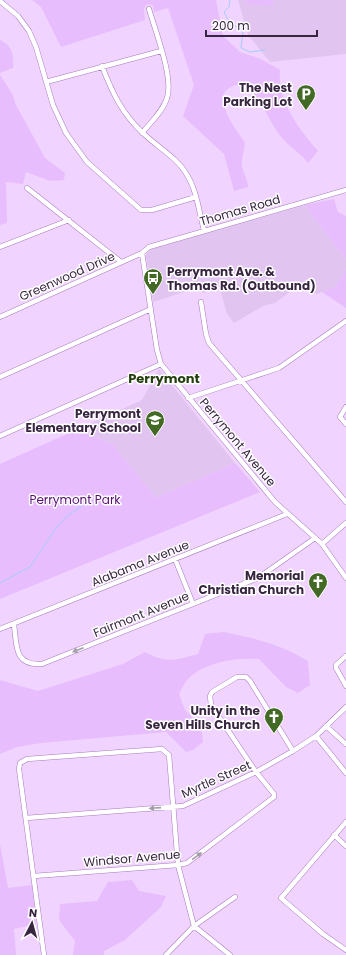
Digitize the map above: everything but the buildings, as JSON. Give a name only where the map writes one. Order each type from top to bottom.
[{"type":"street","points":[[0,1],[18,16],[29,31],[36,47],[53,105],[62,126],[78,150],[105,179],[141,210],[152,210],[196,197]]},
{"type":"street","points":[[142,133],[163,107],[167,98],[170,84],[149,9]]},
{"type":"street","points":[[46,82],[161,51]]},
{"type":"street","points":[[102,66],[112,93],[122,110],[142,133],[187,174],[196,197],[204,230]]},
{"type":"street","points":[[28,188],[121,262]]},
{"type":"street","name":"Thomas Road","points":[[142,253],[149,247],[204,230],[346,190]]},
{"type":"street","points":[[0,247],[69,220]]},
{"type":"street","name":"Greenwood Drive","points":[[0,317],[142,253]]},
{"type":"street","name":"Perrymont Avenue","points":[[142,253],[161,364],[275,502],[322,544],[346,578]]},
{"type":"street","points":[[201,302],[207,339],[346,502]]},
{"type":"street","points":[[0,377],[151,309]]},
{"type":"street","points":[[188,398],[279,368],[346,321]]},
{"type":"street","points":[[0,436],[161,364]]},
{"type":"street","points":[[346,408],[340,417],[346,424]]},
{"type":"street","name":"Alabama Avenue","points":[[0,630],[287,514]]},
{"type":"street","points":[[322,544],[346,523]]},
{"type":"street","name":"Fairmont Avenue","points":[[14,625],[15,646],[20,655],[31,663],[42,664],[258,578],[315,538]]},
{"type":"street","points":[[175,559],[193,604]]},
{"type":"street","points":[[346,656],[336,665],[336,668],[346,686]]},
{"type":"street","points":[[256,772],[210,701],[212,692],[237,677],[246,677],[250,681],[293,751]]},
{"type":"street","name":"Myrtle Street","points":[[26,818],[184,806],[256,772],[293,751],[316,736],[346,707]]},
{"type":"street","points":[[326,726],[346,744]]},
{"type":"street","points":[[316,736],[346,773]]},
{"type":"street","points":[[44,955],[19,769],[21,762],[27,759],[154,750],[167,751],[169,755],[178,865],[194,926],[230,955]]},
{"type":"street","name":"Windsor Avenue","points":[[34,876],[178,865],[193,860],[274,797],[274,794],[256,772]]},
{"type":"street","points":[[346,822],[281,898],[323,934],[346,950]]},
{"type":"street","points":[[334,835],[346,846]]},
{"type":"street","points":[[166,955],[194,926],[235,897]]},
{"type":"shaded area","points":[[238,0],[346,0],[346,54],[270,62],[248,35]]},
{"type":"shaded area","points":[[305,205],[346,259],[346,269],[335,287],[317,294],[300,288],[299,285],[275,303],[263,306],[234,323],[227,314],[219,286],[204,293],[193,289],[153,302],[146,257],[147,253],[152,249]]},
{"type":"shaded area","name":"Perrymont Elementary School","points":[[159,369],[235,463],[156,498],[113,445],[78,429],[142,400]]},
{"type":"green space","points":[[32,0],[216,0],[223,36],[240,52],[261,59],[280,70],[282,93],[291,114],[318,151],[308,163],[277,132],[259,101],[249,88],[243,85],[232,86],[224,93],[224,106],[231,122],[244,141],[242,164],[248,187],[234,191],[224,154],[183,116],[194,85],[168,8],[154,12],[153,5],[147,4],[144,8],[145,20],[61,47],[41,7]]},
{"type":"green space","points":[[247,0],[273,0],[273,6],[246,4]]},
{"type":"green space","points":[[0,40],[8,45],[12,51],[13,68],[0,73]]},
{"type":"green space","points":[[0,75],[13,95],[15,103],[45,158],[65,173],[64,180],[50,181],[26,172],[23,184],[6,182],[7,223],[0,225]]},
{"type":"green space","points":[[334,199],[338,212],[346,216],[346,259],[305,205]]},
{"type":"green space","points":[[346,269],[346,308],[322,292],[335,287]]},
{"type":"green space","name":"Perrymont Park","points":[[78,429],[113,445],[156,498],[235,463],[260,492],[0,599],[0,464]]},
{"type":"green space","points":[[224,632],[268,643],[298,655],[308,661],[310,685],[298,693],[286,687],[259,659],[232,660],[207,667],[191,676],[179,694],[185,710],[201,726],[203,742],[193,750],[186,752],[166,732],[41,743],[17,747],[0,754],[0,680],[38,691],[123,664],[145,652],[159,658],[171,660],[198,654],[205,634]]},
{"type":"green space","points":[[0,844],[8,888],[32,885],[36,924],[14,929],[16,955],[0,955]]},
{"type":"green space","points":[[132,880],[139,891],[166,896],[161,907],[125,940],[104,951],[104,955],[73,955],[75,941],[59,920],[60,904],[97,901],[108,882]]},
{"type":"waterway","points":[[230,0],[229,7],[224,12],[229,21],[243,32],[241,48],[250,52],[265,50]]},
{"type":"waterway","points":[[0,583],[30,567],[56,528],[67,516],[82,506]]},
{"type":"place","name":"The Nest Parking Lot","points":[[306,111]]},
{"type":"place","name":"Perrymont Ave. & Thomas Rd. (Outbound)","points":[[153,295]]},
{"type":"place","name":"Perrymont Elementary School","points":[[155,437]]},
{"type":"place","name":"Memorial Christian Church","points":[[318,599]]},
{"type":"place","name":"Unity in the Seven Hills Church","points":[[274,734]]},
{"type":"district","name":"Perrymont","points":[[164,378]]}]
